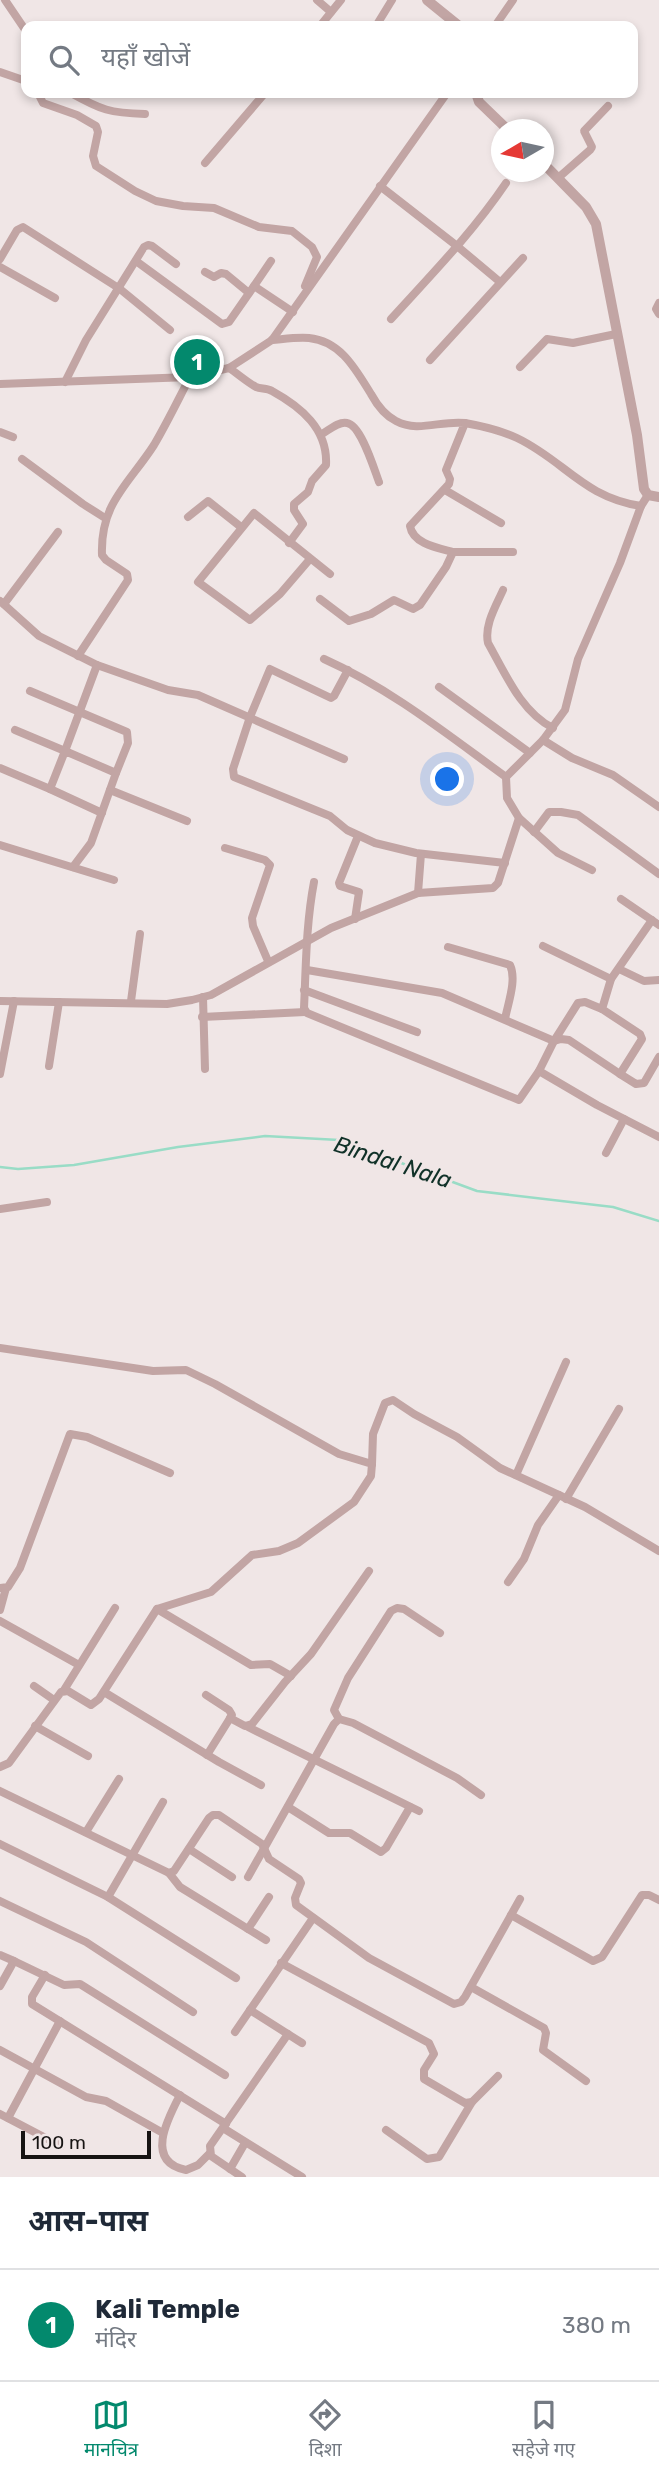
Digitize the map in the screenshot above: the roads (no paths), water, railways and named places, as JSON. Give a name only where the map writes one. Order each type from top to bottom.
[{"type":"street","points":[[5,0],[21,24]]},
{"type":"street","points":[[317,0],[331,12]]},
{"type":"street","points":[[324,21],[341,0]]},
{"type":"street","points":[[379,21],[392,0]]},
{"type":"street","points":[[427,0],[453,21]]},
{"type":"street","points":[[498,21],[513,0]]},
{"type":"street","points":[[0,72],[21,79]]},
{"type":"street","points":[[0,384],[190,377],[229,368],[272,340],[293,312],[317,257],[312,247],[297,234],[249,224],[218,209],[156,201],[135,191],[96,166],[93,156],[98,132],[96,126],[43,103],[40,98]]},
{"type":"street","points":[[80,98],[115,113],[145,114]]},
{"type":"street","points":[[205,163],[261,98]]},
{"type":"street","points":[[302,295],[443,98]]},
{"type":"street","points":[[479,98],[497,119]]},
{"type":"street","points":[[558,178],[592,148],[584,131],[608,106]]},
{"type":"street","points":[[554,174],[586,207],[596,224],[644,489],[654,496],[641,506],[620,563],[578,659],[565,710],[543,740],[506,778],[507,798],[519,818],[558,853],[592,870]]},
{"type":"street","points":[[391,319],[457,246],[506,183]]},
{"type":"street","points":[[380,186],[500,282]]},
{"type":"street","points":[[0,259],[17,230],[23,227],[120,289],[170,330]]},
{"type":"street","points":[[65,382],[86,340],[144,247],[148,245],[176,264]]},
{"type":"street","points":[[430,360],[523,258]]},
{"type":"street","points":[[136,261],[222,324],[229,323],[271,261]]},
{"type":"street","points":[[0,267],[55,298]]},
{"type":"street","points":[[205,272],[215,278],[221,273],[226,274],[293,312]]},
{"type":"street","points":[[659,303],[656,309],[659,314]]},
{"type":"street","points":[[520,367],[547,339],[573,343],[616,334]]},
{"type":"street","points":[[272,340],[310,338],[331,345],[351,363],[381,410],[398,422],[414,427],[465,423],[519,439],[602,495],[621,503],[641,506]]},
{"type":"street","points":[[229,368],[257,387],[271,390],[286,400],[322,434],[326,465],[312,481],[308,492],[294,504],[294,510],[303,524],[289,543]]},
{"type":"street","points":[[78,656],[128,580],[127,574],[102,555],[105,518],[118,492],[156,441],[190,377]]},
{"type":"street","points":[[322,434],[344,422],[353,425],[379,482]]},
{"type":"street","points":[[465,423],[446,470],[450,481],[445,490],[419,514],[410,529],[418,539],[427,544],[453,552],[513,552]]},
{"type":"street","points":[[0,432],[13,437]]},
{"type":"street","points":[[22,459],[105,518]]},
{"type":"street","points":[[445,490],[501,523]]},
{"type":"street","points":[[188,517],[208,501],[242,527]]},
{"type":"street","points":[[310,559],[280,594],[252,619],[247,619],[198,582],[255,513],[289,543],[330,573]]},
{"type":"street","points":[[58,532],[2,602],[39,636],[97,665],[168,690],[198,695],[344,759]]},
{"type":"street","points":[[320,599],[348,620],[365,617],[394,600],[416,608],[446,567],[453,552]]},
{"type":"street","points":[[503,590],[489,622],[488,643],[526,707],[540,721],[553,728]]},
{"type":"street","points":[[324,659],[404,703],[506,778]]},
{"type":"street","points":[[50,789],[97,665]]},
{"type":"street","points":[[348,670],[331,698],[270,669],[250,717],[233,769],[235,778],[330,816],[347,830],[375,843],[421,854],[505,863]]},
{"type":"street","points":[[439,687],[530,753]]},
{"type":"street","points":[[30,691],[127,732],[128,743],[88,850],[73,867]]},
{"type":"street","points":[[15,730],[116,773]]},
{"type":"street","points":[[543,740],[563,754],[613,775],[659,807]]},
{"type":"street","points":[[0,768],[102,813]]},
{"type":"street","points":[[110,790],[187,821]]},
{"type":"street","points":[[534,832],[551,812],[574,813],[659,875]]},
{"type":"street","points":[[0,1000],[131,1001],[167,1004],[203,998],[331,928],[418,892],[493,888],[498,883],[519,818]]},
{"type":"street","points":[[355,919],[359,892],[340,886],[339,883],[358,836]]},
{"type":"street","points":[[0,845],[114,880]]},
{"type":"street","points":[[225,848],[267,861],[270,865],[252,918],[268,961]]},
{"type":"street","points":[[418,892],[421,854]]},
{"type":"street","points":[[305,1012],[305,943],[314,882]]},
{"type":"street","points":[[602,1009],[611,979],[656,923],[621,899]]},
{"type":"street","points":[[131,1001],[140,934]]},
{"type":"street","points":[[543,946],[611,979]]},
{"type":"street","points":[[448,947],[510,965],[513,971],[512,982],[505,1019]]},
{"type":"street","points":[[619,969],[644,981],[659,980]]},
{"type":"street","points":[[307,970],[387,985],[434,990],[554,1041],[569,1040],[640,1085],[655,1073],[659,1057]]},
{"type":"street","points":[[304,990],[417,1032]]},
{"type":"street","points":[[203,998],[205,1069]]},
{"type":"street","points":[[0,1074],[14,1001]]},
{"type":"street","points":[[49,1066],[59,1002]]},
{"type":"street","points":[[202,1017],[305,1012],[517,1100],[523,1096],[539,1071],[578,1003],[585,1002],[602,1009],[640,1034],[642,1039],[620,1074]]},
{"type":"street","points":[[539,1071],[659,1137]]},
{"type":"street","points":[[606,1153],[624,1119]]},
{"type":"street","points":[[0,1209],[47,1202]]},
{"type":"street","points":[[0,1348],[153,1371],[186,1370],[339,1454],[372,1464]]},
{"type":"street","points":[[516,1475],[566,1362]]},
{"type":"street","points":[[64,1690],[91,1704],[95,1703],[157,1609],[211,1592],[252,1555],[279,1551],[298,1543],[354,1502],[371,1476],[374,1429],[385,1403],[390,1399],[457,1437],[494,1465],[585,1507],[659,1551]]},
{"type":"street","points":[[508,1582],[524,1559],[538,1525],[562,1497],[619,1409]]},
{"type":"street","points":[[0,1610],[3,1588],[11,1584],[23,1562],[70,1434],[87,1437],[170,1473]]},
{"type":"street","points":[[248,1727],[312,1654],[369,1571]]},
{"type":"street","points":[[0,1767],[9,1763],[64,1690],[115,1608]]},
{"type":"street","points":[[157,1609],[251,1665],[270,1664],[291,1676]]},
{"type":"street","points":[[440,1633],[404,1609],[394,1609],[339,1695],[334,1710],[339,1719],[353,1723],[457,1778],[481,1795]]},
{"type":"street","points":[[0,1621],[79,1665]]},
{"type":"street","points":[[34,1686],[54,1700]]},
{"type":"street","points":[[104,1692],[261,1785]]},
{"type":"street","points":[[206,1695],[229,1710],[230,1718],[207,1755]]},
{"type":"street","points":[[230,1718],[419,1811]]},
{"type":"street","points":[[248,1877],[339,1719]]},
{"type":"street","points":[[35,1726],[88,1756]]},
{"type":"street","points":[[86,1832],[119,1779]]},
{"type":"street","points":[[0,1791],[169,1873],[180,1887],[266,1940]]},
{"type":"street","points":[[108,1897],[163,1802]]},
{"type":"street","points":[[288,1807],[329,1833],[349,1833],[381,1852],[386,1849],[410,1807]]},
{"type":"street","points":[[169,1873],[174,1871],[209,1818],[216,1815],[264,1847],[269,1859],[299,1879],[301,1884],[295,1903],[313,1918],[369,1958],[454,2004],[461,2002],[471,1987],[520,1899]]},
{"type":"street","points":[[0,1844],[108,1897],[236,1978]]},
{"type":"street","points":[[188,1849],[232,1877]]},
{"type":"street","points":[[511,1915],[595,1961],[602,1956],[642,1895],[659,1900]]},
{"type":"street","points":[[248,1929],[270,1897]]},
{"type":"street","points":[[0,1901],[86,1942],[193,2012]]},
{"type":"street","points":[[235,2032],[313,1918]]},
{"type":"street","points":[[0,1955],[64,1986],[80,1984],[225,2075]]},
{"type":"street","points":[[0,1986],[14,1961]]},
{"type":"street","points":[[281,1963],[429,2043],[434,2054],[424,2070],[424,2079],[465,2103],[472,2102]]},
{"type":"street","points":[[45,1975],[31,2002],[180,2095],[245,2143],[302,2177]]},
{"type":"street","points":[[471,1987],[544,2028],[546,2033],[543,2050],[586,2081]]},
{"type":"street","points":[[250,2010],[302,2043]]},
{"type":"street","points":[[60,2021],[4,2116],[61,2147]]},
{"type":"street","points":[[180,2095],[166,2121],[163,2133],[164,2154],[172,2165],[180,2169],[192,2169],[210,2153],[210,2146],[288,2034]]},
{"type":"street","points":[[0,2050],[86,2097],[106,2101],[163,2133]]},
{"type":"street","points":[[386,2130],[425,2157],[439,2157],[472,2102],[498,2076]]},
{"type":"street","points":[[230,2169],[245,2143]]},
{"type":"street","points":[[210,2153],[242,2177]]},
{"type":"waterway","name":"Bindal Nala","points":[[0,1167],[18,1169],[74,1165],[178,1147],[265,1136],[339,1140],[477,1191],[613,1207],[659,1221]]},
{"type":"place","name":"Kali Temple","points":[[197,362]]}]
